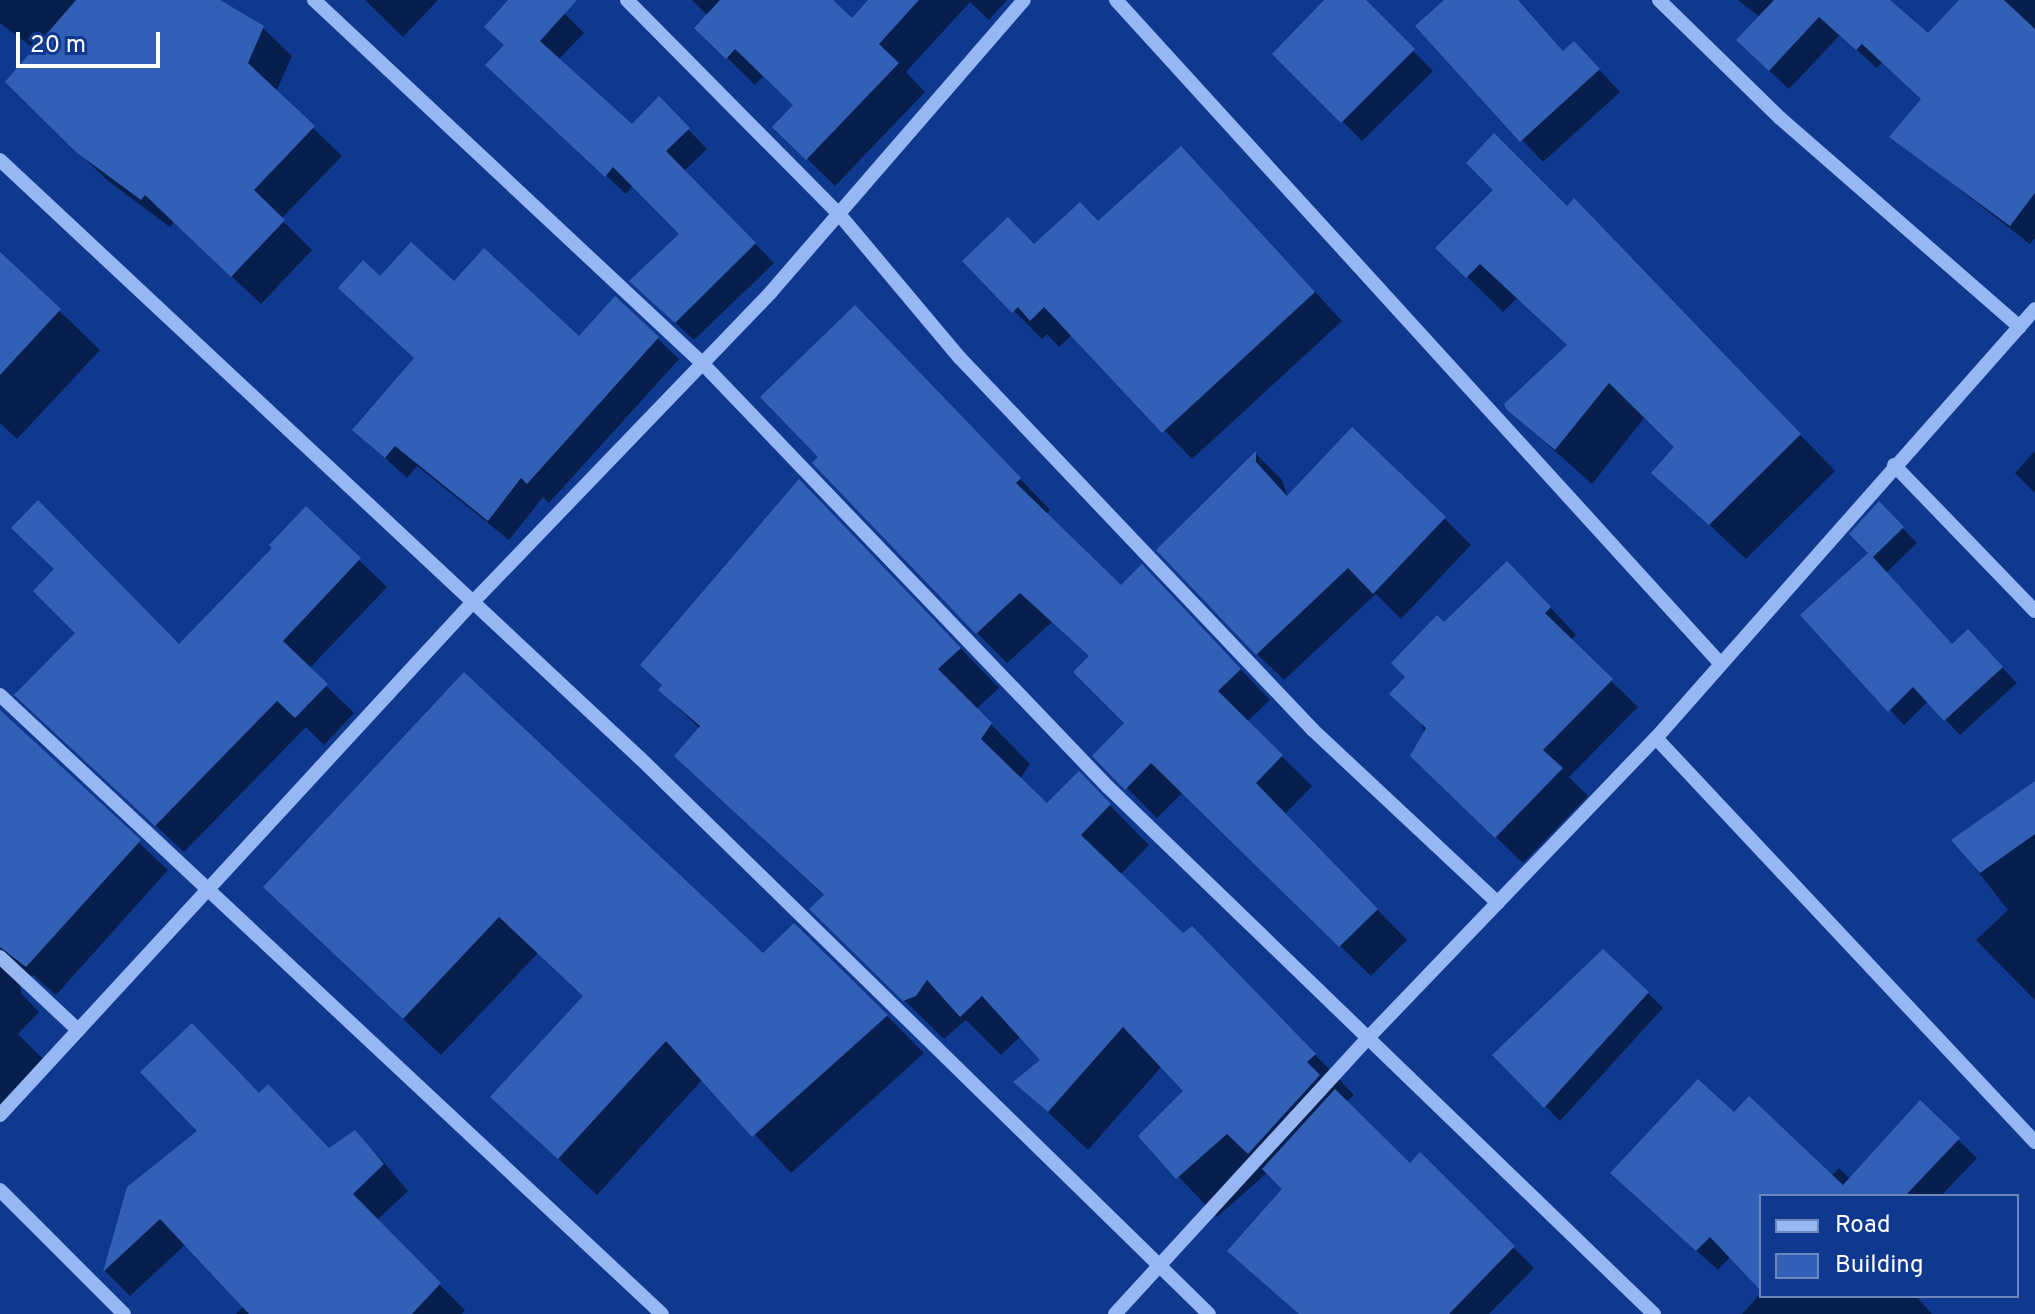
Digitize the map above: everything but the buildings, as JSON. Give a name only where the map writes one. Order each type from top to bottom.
[{"type":"street","points":[[314,0],[703,364],[1108,787],[1366,1040],[1654,1314]]},
{"type":"street","points":[[627,0],[839,214],[960,358],[1313,730],[1498,903]]},
{"type":"street","points":[[0,1115],[471,604],[703,364],[839,214],[1024,0]]},
{"type":"street","points":[[1116,0],[1720,663]]},
{"type":"street","points":[[1659,0],[1780,118],[2020,327]]},
{"type":"street","points":[[0,160],[257,395],[471,604],[641,759],[1209,1314]]},
{"type":"street","points":[[1115,1314],[1366,1040],[1656,738],[2035,309]]},
{"type":"street","points":[[1894,465],[2035,611]]},
{"type":"street","points":[[0,695],[662,1314]]},
{"type":"street","points":[[1656,738],[2035,1142]]},
{"type":"street","points":[[0,957],[78,1030]]},
{"type":"street","points":[[0,1190],[124,1314]]}]
